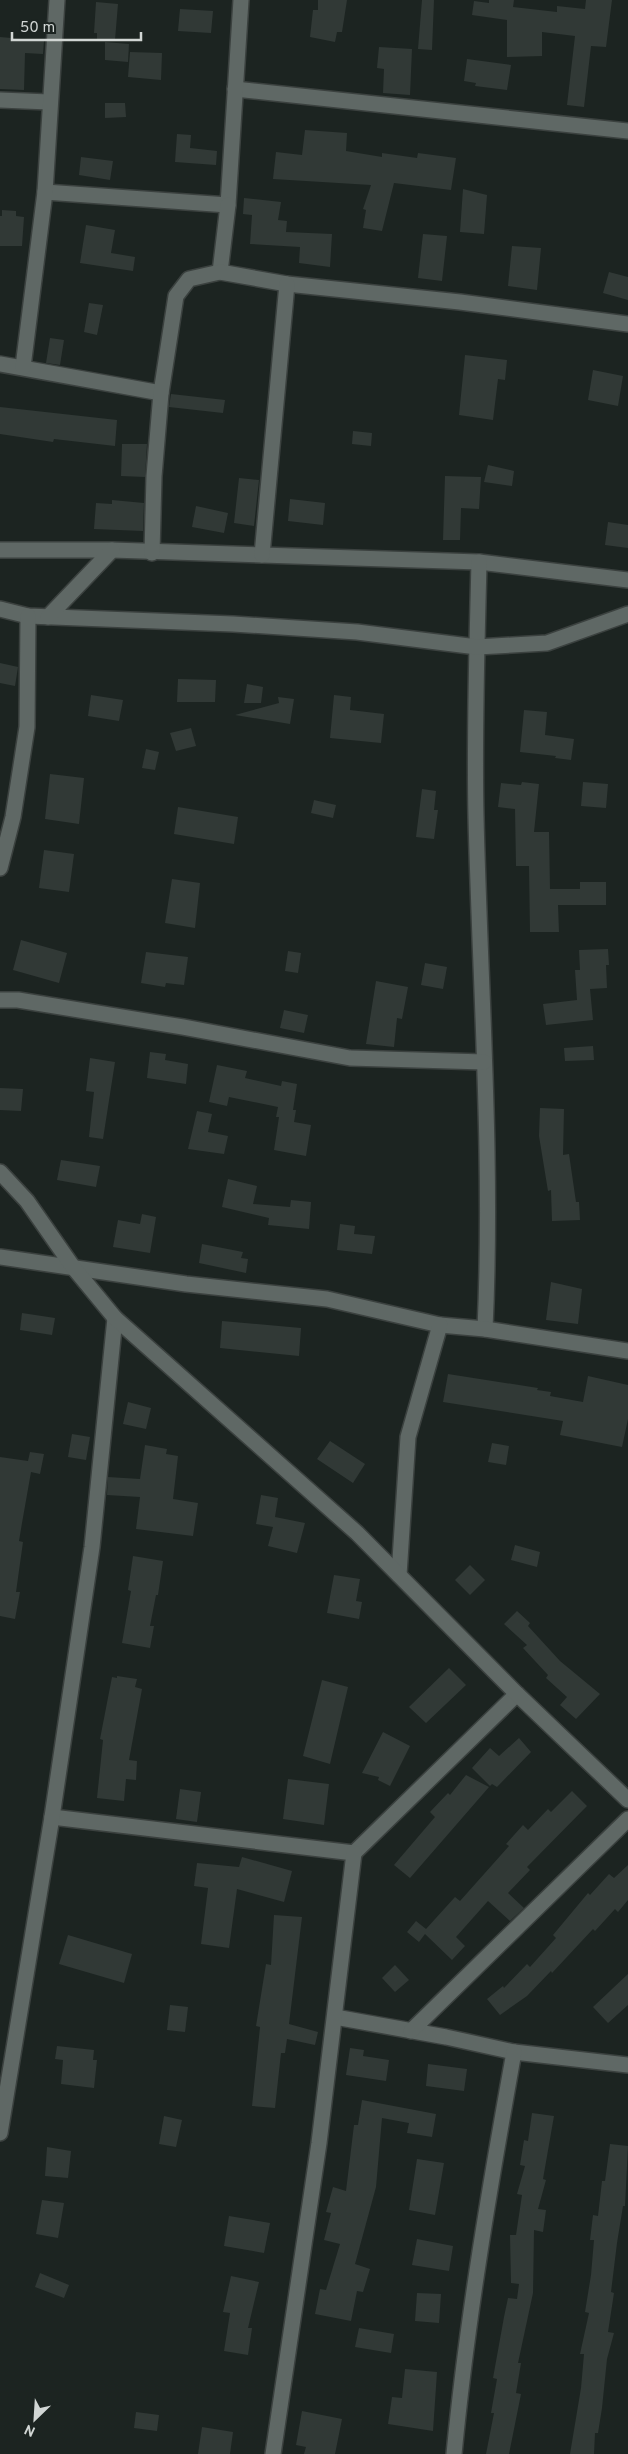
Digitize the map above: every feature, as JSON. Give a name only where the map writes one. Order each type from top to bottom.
[{"type":"street","points":[[23,367],[44,192],[57,0]]},
{"type":"street","points":[[220,272],[228,205],[241,0]]},
{"type":"street","points":[[235,89],[628,131]]},
{"type":"street","points":[[0,100],[49,102]]},
{"type":"street","points":[[44,192],[228,205]]},
{"type":"street","points":[[152,553],[154,476],[161,393],[176,296],[189,279],[220,272],[286,284],[460,302],[628,324]]},
{"type":"street","points":[[262,555],[286,284]]},
{"type":"street","points":[[0,364],[161,393]]},
{"type":"street","points":[[0,550],[112,550],[152,553],[479,562],[628,580]]},
{"type":"street","points":[[48,617],[112,550]]},
{"type":"street","points":[[479,562],[476,816],[488,1261],[485,1329]]},
{"type":"street","points":[[0,609],[28,616],[233,624],[357,632],[477,647],[547,643],[628,614]]},
{"type":"street","points":[[0,868],[13,817],[27,727],[28,616]]},
{"type":"street","points":[[0,1000],[18,1000],[173,1025],[350,1058],[484,1062]]},
{"type":"street","points":[[0,1172],[27,1201],[73,1268],[115,1318],[298,1479],[399,1575],[517,1694],[628,1800]]},
{"type":"street","points":[[0,1257],[186,1284],[327,1299],[440,1325],[485,1329],[628,1351]]},
{"type":"street","points":[[0,2130],[52,1817],[92,1547],[115,1318]]},
{"type":"street","points":[[399,1575],[408,1437],[440,1325]]},
{"type":"street","points":[[273,2454],[335,2017],[354,1853],[517,1694]]},
{"type":"street","points":[[52,1817],[354,1853]]},
{"type":"street","points":[[411,2030],[628,1819]]},
{"type":"street","points":[[335,2017],[411,2030],[514,2052],[627,2063]]},
{"type":"street","points":[[454,2454],[462,2377],[495,2154],[514,2052]]},
{"type":"building","points":[[318,0],[347,0],[342,32],[337,32],[335,42],[310,37],[313,10],[318,10]]},
{"type":"building","points":[[422,0],[434,0],[432,50],[418,49]]},
{"type":"building","points":[[489,0],[514,0],[513,7],[557,12],[557,6],[585,9],[586,0],[612,0],[606,47],[591,46],[584,107],[567,105],[575,36],[542,32],[542,56],[507,57],[507,20],[472,15],[474,1],[489,3]]},
{"type":"building","points":[[96,2],[118,4],[115,40],[97,39],[97,33],[94,33]]},
{"type":"building","points":[[180,9],[213,11],[211,33],[178,31]]},
{"type":"building","points":[[0,37],[44,41],[43,54],[25,53],[24,90],[0,89]]},
{"type":"building","points":[[105,42],[129,44],[128,62],[105,60]]},
{"type":"building","points":[[379,47],[412,49],[410,95],[383,93],[384,69],[377,68]]},
{"type":"building","points":[[130,52],[162,53],[161,80],[128,77]]},
{"type":"building","points":[[467,59],[511,65],[507,90],[475,86],[476,83],[464,81]]},
{"type":"building","points":[[105,103],[125,103],[126,117],[105,118]]},
{"type":"building","points":[[305,130],[347,133],[346,151],[382,157],[382,153],[417,158],[418,153],[456,158],[451,190],[394,183],[382,231],[363,228],[366,210],[363,209],[371,185],[273,179],[276,152],[302,155]]},
{"type":"building","points":[[177,134],[191,135],[190,148],[217,151],[216,165],[175,162]]},
{"type":"building","points":[[81,157],[113,161],[110,180],[79,175]]},
{"type":"building","points":[[463,189],[487,195],[484,234],[460,232]]},
{"type":"building","points":[[244,198],[281,202],[278,220],[287,221],[286,232],[332,234],[330,267],[299,263],[300,247],[250,244],[252,215],[243,214]]},
{"type":"building","points":[[2,210],[16,211],[16,216],[24,217],[22,246],[0,246],[0,216],[2,216]]},
{"type":"building","points":[[86,225],[115,230],[111,253],[135,257],[133,271],[80,263]]},
{"type":"building","points":[[423,234],[447,236],[442,281],[418,278]]},
{"type":"building","points":[[512,246],[541,248],[537,290],[508,286]]},
{"type":"building","points":[[609,272],[628,277],[628,300],[603,293]]},
{"type":"building","points":[[89,303],[103,305],[97,335],[84,332]]},
{"type":"building","points":[[50,338],[64,340],[60,365],[46,363]]},
{"type":"building","points":[[465,355],[507,360],[505,380],[498,379],[493,420],[459,415]]},
{"type":"building","points":[[593,370],[623,376],[618,406],[588,400]]},
{"type":"building","points":[[171,394],[225,400],[223,413],[169,407]]},
{"type":"building","points":[[0,407],[117,420],[115,446],[54,439],[53,442],[0,434]]},
{"type":"building","points":[[353,431],[372,433],[371,446],[352,444]]},
{"type":"building","points":[[122,444],[147,444],[145,477],[121,476]]},
{"type":"building","points":[[488,465],[514,471],[512,486],[484,482]]},
{"type":"building","points":[[445,476],[481,477],[479,509],[461,508],[460,540],[443,540]]},
{"type":"building","points":[[239,478],[259,480],[254,526],[234,523]]},
{"type":"building","points":[[290,499],[325,503],[323,525],[288,521]]},
{"type":"building","points":[[112,500],[144,503],[143,531],[94,529],[96,503],[112,504]]},
{"type":"building","points":[[196,506],[228,513],[224,533],[192,527]]},
{"type":"building","points":[[608,522],[628,525],[628,548],[605,545]]},
{"type":"building","points":[[0,663],[18,667],[15,686],[0,683]]},
{"type":"building","points":[[178,679],[216,680],[215,702],[177,702]]},
{"type":"building","points":[[247,684],[263,687],[261,703],[244,703]]},
{"type":"building","points":[[91,695],[123,700],[119,721],[88,716]]},
{"type":"building","points":[[334,695],[351,697],[350,710],[384,714],[381,743],[330,738]]},
{"type":"building","points":[[278,697],[294,699],[290,724],[235,715],[279,703]]},
{"type":"building","points":[[524,710],[547,712],[545,735],[574,739],[571,760],[555,758],[556,756],[520,752]]},
{"type":"building","points":[[191,728],[196,746],[176,751],[170,733]]},
{"type":"building","points":[[146,749],[159,752],[155,770],[142,768]]},
{"type":"building","points":[[50,774],[84,778],[79,824],[45,819]]},
{"type":"building","points":[[522,782],[539,784],[534,832],[549,832],[550,889],[580,889],[580,882],[606,882],[606,905],[558,905],[559,932],[530,932],[529,866],[516,866],[515,809],[498,807],[501,783],[521,785]]},
{"type":"building","points":[[583,782],[608,784],[606,808],[581,806]]},
{"type":"building","points":[[422,789],[436,791],[434,810],[438,810],[434,839],[416,837]]},
{"type":"building","points":[[314,800],[336,805],[333,818],[311,813]]},
{"type":"building","points":[[178,807],[238,817],[234,844],[174,834]]},
{"type":"building","points":[[44,850],[74,854],[69,892],[39,888]]},
{"type":"building","points":[[172,879],[200,883],[195,928],[165,923]]},
{"type":"building","points":[[21,940],[67,953],[59,983],[13,970]]},
{"type":"building","points":[[608,949],[609,965],[606,965],[607,988],[590,989],[593,1020],[546,1025],[543,1004],[577,1000],[575,970],[580,970],[579,950]]},
{"type":"building","points":[[288,951],[301,953],[298,973],[285,971]]},
{"type":"building","points":[[146,952],[188,957],[184,985],[166,983],[165,987],[141,983]]},
{"type":"building","points":[[425,963],[447,967],[443,989],[421,985]]},
{"type":"building","points":[[376,981],[408,987],[402,1019],[397,1018],[394,1047],[366,1044]]},
{"type":"building","points":[[284,1010],[308,1015],[304,1033],[280,1028]]},
{"type":"building","points":[[593,1046],[594,1060],[565,1061],[564,1048]]},
{"type":"building","points":[[150,1052],[166,1054],[165,1060],[188,1064],[186,1084],[147,1078]]},
{"type":"building","points":[[90,1058],[115,1062],[103,1139],[89,1137],[94,1092],[86,1091]]},
{"type":"building","points":[[217,1065],[247,1071],[245,1078],[281,1086],[282,1081],[297,1084],[293,1110],[296,1110],[294,1122],[311,1125],[306,1156],[274,1150],[279,1117],[276,1117],[278,1107],[229,1097],[227,1106],[209,1102]]},
{"type":"building","points":[[0,1088],[23,1089],[21,1111],[0,1110]]},
{"type":"building","points":[[540,1108],[564,1109],[563,1155],[569,1154],[576,1202],[579,1202],[580,1220],[552,1221],[551,1190],[548,1191],[539,1136]]},
{"type":"building","points":[[197,1111],[212,1114],[208,1132],[228,1136],[224,1154],[188,1149]]},
{"type":"building","points":[[61,1160],[100,1166],[96,1187],[57,1180]]},
{"type":"building","points":[[228,1179],[257,1186],[253,1204],[290,1207],[291,1200],[311,1202],[309,1229],[268,1225],[269,1218],[222,1207]]},
{"type":"building","points":[[142,1214],[156,1217],[150,1253],[113,1247],[118,1220],[140,1224]]},
{"type":"building","points":[[340,1224],[355,1226],[354,1234],[375,1236],[372,1254],[337,1250]]},
{"type":"building","points":[[202,1244],[243,1252],[241,1258],[248,1259],[246,1273],[199,1263]]},
{"type":"building","points":[[551,1282],[582,1289],[578,1324],[546,1320]]},
{"type":"building","points":[[22,1313],[55,1318],[52,1335],[20,1330]]},
{"type":"building","points":[[222,1321],[301,1328],[299,1356],[220,1348]]},
{"type":"building","points":[[448,1374],[538,1388],[537,1390],[551,1392],[550,1396],[583,1402],[588,1376],[628,1385],[628,1419],[622,1447],[560,1435],[563,1421],[443,1402]]},
{"type":"building","points":[[128,1402],[151,1408],[146,1429],[123,1424]]},
{"type":"building","points":[[72,1434],[90,1437],[86,1460],[68,1457]]},
{"type":"building","points":[[330,1441],[365,1464],[353,1483],[317,1459]]},
{"type":"building","points":[[492,1443],[509,1446],[506,1465],[488,1462]]},
{"type":"building","points":[[145,1445],[167,1449],[166,1454],[178,1456],[173,1499],[198,1503],[193,1536],[136,1529],[140,1497],[107,1495],[108,1477],[140,1479]]},
{"type":"building","points":[[30,1452],[44,1454],[40,1474],[31,1472],[22,1523],[19,1541],[23,1542],[16,1592],[20,1592],[15,1619],[0,1616],[0,1457],[28,1461]]},
{"type":"building","points":[[261,1495],[278,1498],[275,1517],[305,1523],[297,1553],[268,1546],[273,1527],[256,1524]]},
{"type":"building","points":[[515,1545],[540,1552],[537,1567],[511,1560]]},
{"type":"building","points":[[133,1556],[163,1561],[158,1595],[156,1595],[150,1626],[154,1626],[150,1648],[122,1643],[131,1591],[128,1590]]},
{"type":"building","points":[[470,1565],[485,1580],[470,1595],[455,1580]]},
{"type":"building","points":[[334,1575],[360,1579],[356,1601],[362,1602],[359,1619],[327,1613]]},
{"type":"building","points":[[517,1611],[530,1623],[528,1626],[560,1661],[600,1694],[576,1719],[560,1705],[567,1697],[546,1678],[548,1675],[523,1648],[527,1645],[504,1624]]},
{"type":"building","points":[[449,1668],[466,1685],[426,1723],[409,1707]]},
{"type":"building","points":[[117,1676],[137,1679],[135,1687],[142,1689],[129,1760],[137,1761],[136,1780],[126,1779],[124,1801],[97,1798],[103,1740],[100,1739],[112,1677],[117,1678]]},
{"type":"building","points":[[322,1680],[348,1687],[330,1764],[303,1756]]},
{"type":"building","points":[[383,1732],[410,1746],[390,1786],[378,1780],[379,1777],[362,1773]]},
{"type":"building","points":[[519,1738],[531,1752],[497,1787],[492,1784],[490,1786],[472,1768],[490,1748],[499,1756]]},
{"type":"building","points":[[466,1775],[489,1787],[410,1878],[394,1865],[435,1817],[430,1812],[448,1793],[450,1795]]},
{"type":"building","points":[[288,1779],[329,1784],[324,1825],[283,1819]]},
{"type":"building","points":[[180,1789],[201,1792],[197,1822],[176,1819]]},
{"type":"building","points":[[572,1791],[587,1806],[527,1867],[530,1870],[508,1893],[524,1908],[510,1921],[488,1901],[456,1937],[465,1946],[452,1960],[425,1934],[419,1942],[407,1932],[416,1921],[426,1929],[455,1897],[460,1901],[509,1846],[506,1844],[523,1825],[528,1830],[548,1809],[551,1812]]},
{"type":"building","points":[[242,1857],[292,1871],[284,1902],[237,1889],[229,1948],[201,1944],[208,1888],[194,1886],[197,1863],[239,1867]]},
{"type":"building","points":[[628,1865],[628,1900],[618,1912],[615,1909],[595,1931],[593,1929],[552,1973],[551,1971],[527,1996],[500,2015],[487,1999],[503,1986],[504,1988],[527,1964],[530,1967],[556,1938],[553,1935],[588,1893],[590,1895],[609,1874],[614,1878]]},
{"type":"building","points":[[274,1915],[302,1917],[289,2024],[318,2032],[315,2045],[287,2039],[285,2053],[281,2053],[275,2108],[252,2106],[260,2027],[256,2026],[266,1964],[271,1965]]},
{"type":"building","points":[[68,1935],[132,1954],[124,1983],[59,1964]]},
{"type":"building","points":[[395,1965],[409,1980],[395,1992],[382,1978]]},
{"type":"building","points":[[628,1974],[628,2005],[608,2023],[593,2007]]},
{"type":"building","points":[[170,2005],[188,2007],[185,2032],[167,2030]]},
{"type":"building","points":[[57,2046],[94,2050],[93,2060],[97,2060],[94,2088],[61,2084],[63,2060],[55,2059]]},
{"type":"building","points":[[350,2048],[364,2050],[363,2056],[389,2060],[386,2081],[346,2075]]},
{"type":"building","points":[[428,2064],[467,2069],[464,2091],[426,2086]]},
{"type":"building","points":[[362,2100],[436,2114],[432,2137],[407,2133],[409,2123],[382,2118],[376,2187],[355,2264],[370,2269],[363,2292],[357,2291],[351,2321],[315,2314],[320,2289],[326,2290],[340,2244],[324,2240],[331,2213],[326,2212],[333,2187],[346,2191],[354,2125],[358,2125]]},
{"type":"building","points":[[532,2113],[554,2116],[543,2179],[546,2180],[538,2209],[546,2210],[543,2232],[534,2230],[533,2293],[518,2363],[521,2363],[516,2393],[521,2394],[509,2454],[486,2454],[494,2413],[491,2413],[497,2379],[493,2378],[504,2317],[508,2298],[517,2299],[519,2284],[511,2283],[510,2235],[516,2235],[522,2195],[517,2194],[525,2166],[520,2165],[524,2140],[528,2141]]},
{"type":"building","points":[[164,2116],[182,2120],[176,2147],[159,2144]]},
{"type":"building","points":[[610,2144],[628,2146],[625,2206],[623,2206],[617,2243],[611,2292],[614,2293],[608,2332],[614,2333],[607,2359],[598,2433],[595,2433],[594,2454],[570,2454],[581,2388],[584,2354],[580,2354],[589,2313],[585,2312],[594,2240],[590,2240],[593,2215],[598,2216],[602,2181],[605,2181]]},
{"type":"building","points":[[47,2147],[71,2151],[68,2178],[45,2176]]},
{"type":"building","points":[[417,2159],[444,2163],[435,2215],[409,2210]]},
{"type":"building","points":[[42,2200],[64,2203],[58,2238],[36,2234]]},
{"type":"building","points":[[229,2216],[270,2223],[264,2253],[224,2246]]},
{"type":"building","points":[[417,2239],[453,2246],[449,2271],[412,2265]]},
{"type":"building","points":[[40,2273],[69,2285],[64,2298],[35,2287]]},
{"type":"building","points":[[231,2276],[259,2282],[248,2328],[252,2328],[248,2355],[224,2351],[230,2313],[223,2312]]},
{"type":"building","points":[[417,2293],[441,2294],[439,2323],[415,2321]]},
{"type":"building","points":[[359,2328],[394,2334],[391,2353],[355,2347]]},
{"type":"building","points":[[405,2369],[437,2372],[433,2431],[388,2424],[392,2397],[402,2398]]},
{"type":"building","points":[[302,2411],[342,2419],[335,2454],[304,2454],[306,2447],[296,2445]]},
{"type":"building","points":[[136,2412],[159,2415],[157,2431],[134,2428]]},
{"type":"building","points":[[202,2427],[233,2432],[230,2454],[198,2454]]}]
